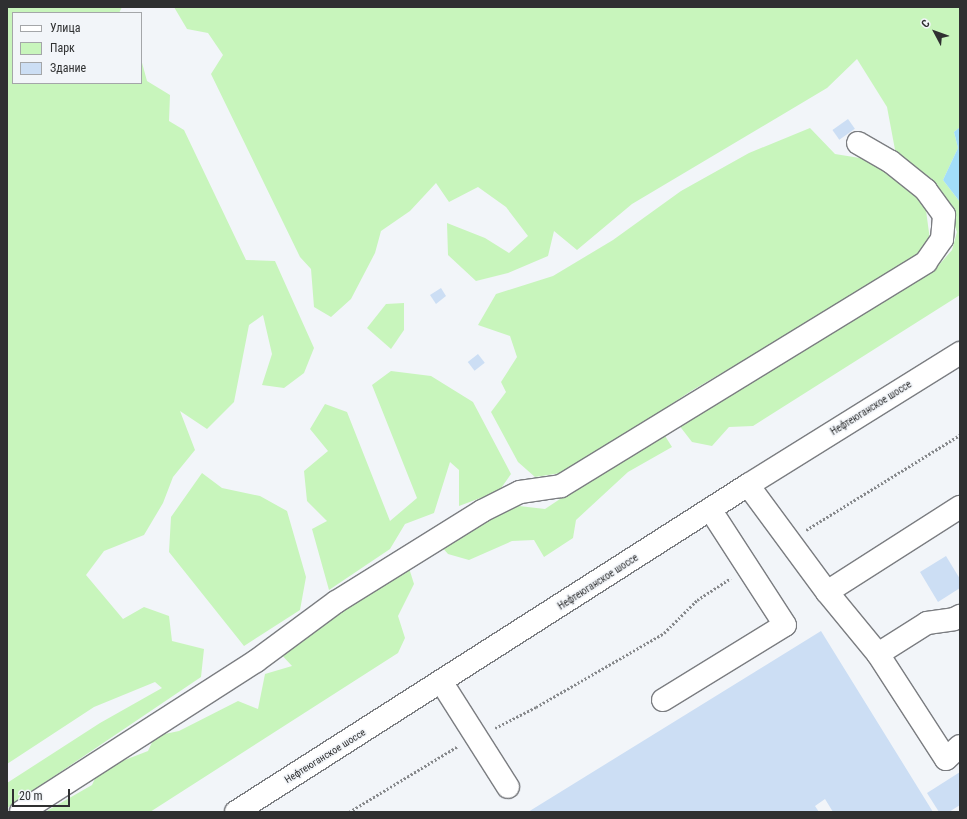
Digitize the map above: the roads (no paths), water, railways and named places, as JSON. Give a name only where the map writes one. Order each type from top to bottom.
[{"type":"main road","points":[[21,812],[256,661],[336,602],[482,511],[520,492],[561,486],[926,262],[942,239],[944,215],[926,190],[891,162],[858,143]]},
{"type":"main road","name":"Нефтеюганское шоссе","points":[[236,812],[442,682],[710,509],[960,353]]},
{"type":"main road","points":[[748,485],[827,592],[878,654],[946,758],[960,746]]},
{"type":"main road","points":[[827,592],[960,507]]},
{"type":"main road","points":[[664,700],[786,625],[710,509]]},
{"type":"main road","points":[[878,654],[927,623],[958,622]]},
{"type":"main road","points":[[442,682],[508,787]]},
{"type":"water","points":[[960,127],[960,202],[943,180],[958,148],[954,132]]}]
